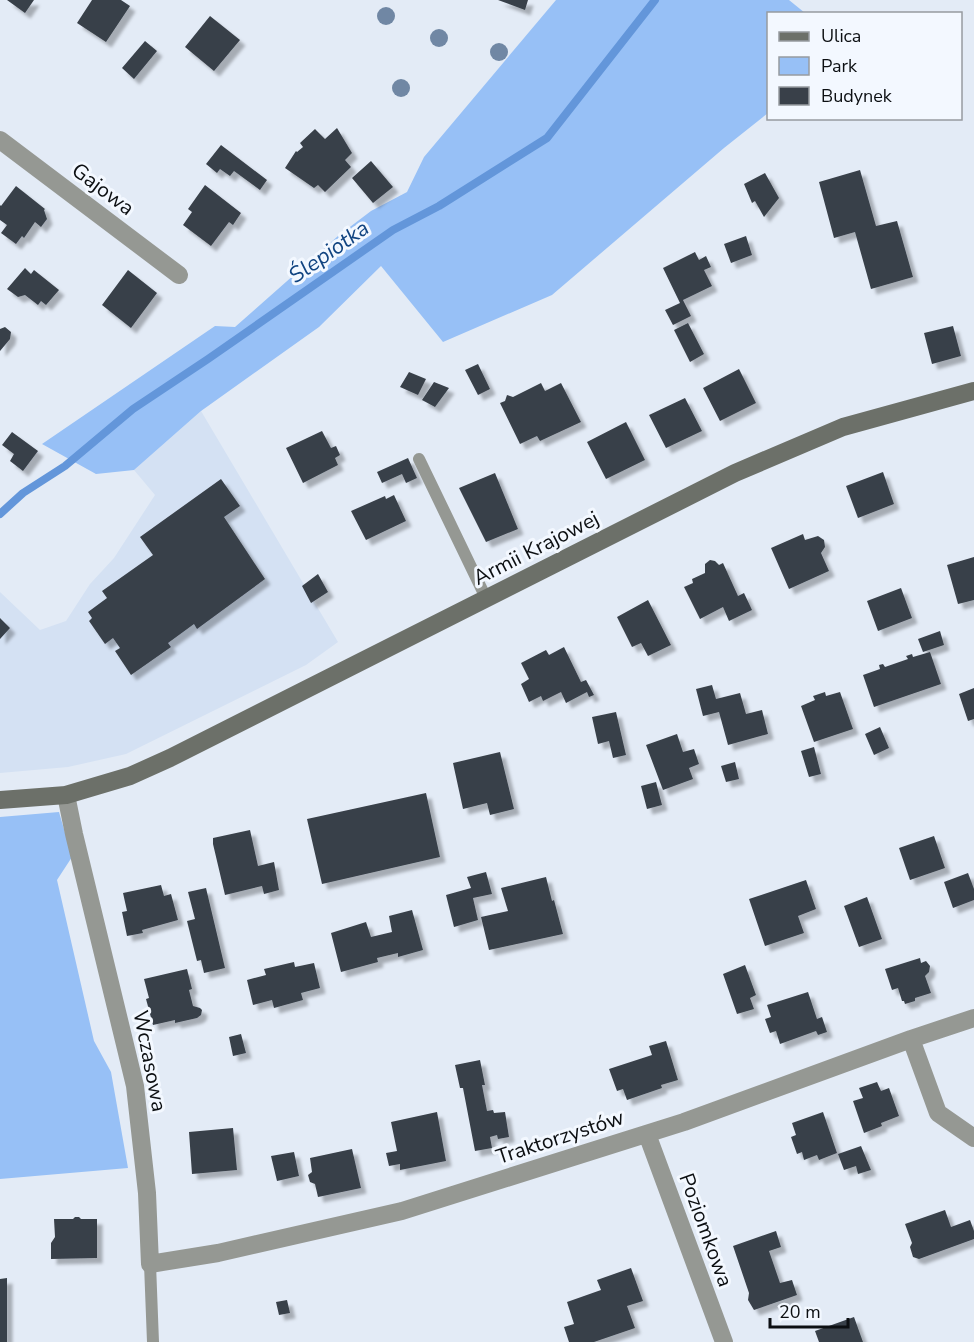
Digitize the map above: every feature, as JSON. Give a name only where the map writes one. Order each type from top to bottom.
[{"type":"street","name":"Gajowa","points":[[3,147],[179,275]]},
{"type":"street","name":"Armii Krajowej","points":[[0,800],[66,795],[130,776],[170,758],[735,473],[843,427],[974,391]]},
{"type":"street","name":"Wczasowa","points":[[66,795],[135,1086],[147,1193],[150,1264]]},
{"type":"street","name":"Traktorzystów","points":[[150,1264],[218,1252],[402,1211],[684,1122],[974,1018]]},
{"type":"street","points":[[911,1039],[938,1113],[974,1138]]},
{"type":"street","name":"Poziomkowa","points":[[646,1134],[724,1342]]},
{"type":"lane","points":[[420,459],[486,598]]},
{"type":"lane","name":"Wczasowa","points":[[150,1264],[153,1342]]},
{"type":"shaded area","points":[[201,411],[338,642],[306,665],[126,754],[68,767],[0,773],[0,592],[40,630],[66,621],[90,584],[114,558],[155,495],[134,470]]},
{"type":"green space","points":[[556,0],[789,0],[804,12],[767,12],[767,114],[552,295],[443,342],[381,266],[319,327],[201,411],[134,470],[96,474],[42,444],[215,326],[235,327],[338,236],[371,211],[407,192],[424,157]]},
{"type":"green space","points":[[59,812],[72,857],[57,880],[94,1041],[111,1072],[128,1168],[0,1179],[0,817]]},
{"type":"building","points":[[7,0],[34,0],[25,13]]},
{"type":"building","points":[[92,0],[121,0],[130,6],[106,42],[77,23]]},
{"type":"building","points":[[498,0],[528,0],[525,10]]},
{"type":"building","points":[[210,16],[240,40],[214,71],[185,47]]},
{"type":"building","points":[[145,41],[157,51],[134,79],[122,68]]},
{"type":"building","points":[[337,128],[352,153],[345,160],[351,167],[325,192],[318,185],[314,188],[285,168],[296,151],[303,147],[300,143],[315,129],[325,139]]},
{"type":"building","points":[[221,145],[267,180],[260,190],[234,171],[230,176],[220,169],[217,173],[206,164]]},
{"type":"building","points":[[371,161],[393,187],[373,203],[352,178]]},
{"type":"building","points":[[860,170],[876,226],[897,221],[913,277],[871,289],[855,232],[834,238],[819,182]]},
{"type":"building","points":[[765,173],[779,198],[764,217],[755,201],[752,203],[744,184]]},
{"type":"building","points":[[205,185],[241,213],[233,225],[229,222],[211,246],[183,225],[192,212],[188,209]]},
{"type":"building","points":[[16,186],[45,209],[47,219],[41,227],[35,222],[24,238],[22,236],[16,244],[1,233],[7,225],[0,220],[0,205]]},
{"type":"building","points":[[746,236],[752,255],[731,263],[724,244]]},
{"type":"building","points":[[695,252],[699,260],[706,256],[711,267],[704,270],[712,286],[683,300],[691,316],[673,325],[665,310],[680,303],[663,268]]},
{"type":"building","points":[[25,268],[31,274],[34,270],[59,290],[46,305],[41,301],[38,305],[25,295],[18,297],[7,289]]},
{"type":"building","points":[[128,270],[157,293],[131,328],[102,305]]},
{"type":"building","points":[[688,323],[704,354],[690,362],[674,330]]},
{"type":"building","points":[[953,326],[961,356],[932,364],[924,333]]},
{"type":"building","points":[[5,327],[11,332],[10,339],[0,351],[0,329]]},
{"type":"building","points":[[478,364],[490,389],[478,395],[465,370]]},
{"type":"building","points":[[739,369],[756,403],[720,421],[703,388]]},
{"type":"building","points":[[409,372],[426,379],[418,395],[400,387]]},
{"type":"building","points":[[434,382],[449,388],[435,407],[422,400]]},
{"type":"building","points":[[541,383],[545,391],[561,383],[581,422],[540,441],[537,436],[520,444],[500,403],[505,401],[507,395],[513,397]]},
{"type":"building","points":[[685,398],[702,431],[666,448],[649,415]]},
{"type":"building","points":[[626,422],[645,460],[606,479],[587,442]]},
{"type":"building","points":[[322,431],[331,448],[336,446],[340,455],[335,458],[338,465],[303,483],[286,448]]},
{"type":"building","points":[[12,432],[38,451],[23,471],[10,461],[14,454],[2,445]]},
{"type":"building","points":[[408,458],[417,478],[406,483],[402,474],[382,483],[377,472]]},
{"type":"building","points":[[883,472],[894,504],[858,518],[846,486]]},
{"type":"building","points":[[495,473],[518,529],[486,542],[459,488]]},
{"type":"building","points":[[221,479],[240,506],[224,517],[265,579],[197,629],[194,624],[168,643],[171,647],[131,675],[115,651],[120,648],[113,638],[105,644],[89,621],[92,618],[88,612],[107,598],[102,591],[153,555],[140,537]]},
{"type":"building","points":[[394,495],[406,521],[366,540],[351,511],[385,496],[386,499]]},
{"type":"building","points":[[803,534],[805,540],[818,536],[824,540],[825,547],[821,553],[829,571],[789,589],[771,548]]},
{"type":"building","points":[[974,557],[974,600],[958,604],[947,565]]},
{"type":"building","points":[[710,560],[719,565],[723,563],[738,596],[744,593],[752,610],[729,621],[723,607],[700,619],[684,587],[693,583],[692,579],[705,573],[705,564]]},
{"type":"building","points":[[318,574],[328,592],[311,603],[302,586]]},
{"type":"building","points":[[901,588],[912,618],[878,631],[867,601]]},
{"type":"building","points":[[648,600],[671,645],[648,656],[641,643],[632,647],[617,617]]},
{"type":"building","points":[[0,618],[10,628],[0,639]]},
{"type":"building","points":[[940,631],[944,645],[923,652],[918,639]]},
{"type":"building","points":[[564,647],[581,682],[586,680],[594,695],[589,697],[587,692],[566,703],[561,692],[543,701],[541,696],[529,702],[521,684],[529,679],[521,663],[546,650],[549,655]]},
{"type":"building","points":[[930,652],[941,684],[874,707],[863,675],[880,669],[879,665],[883,664],[885,667],[908,659],[906,656],[912,654],[913,657]]},
{"type":"building","points":[[712,685],[716,699],[740,693],[746,714],[762,710],[768,734],[728,745],[719,712],[703,716],[696,689]]},
{"type":"building","points":[[974,688],[974,719],[968,721],[959,694]]},
{"type":"building","points":[[825,692],[826,696],[840,692],[853,729],[814,742],[801,706],[815,700],[813,696]]},
{"type":"building","points":[[616,712],[626,755],[613,758],[609,741],[598,744],[592,717]]},
{"type":"building","points":[[880,727],[889,748],[874,755],[865,734]]},
{"type":"building","points":[[677,734],[683,752],[694,749],[699,764],[689,768],[693,779],[663,790],[646,745]]},
{"type":"building","points":[[814,747],[821,774],[809,777],[801,751]]},
{"type":"building","points":[[500,752],[514,809],[490,815],[487,803],[463,809],[453,763]]},
{"type":"building","points":[[735,762],[739,779],[726,782],[721,766]]},
{"type":"building","points":[[656,782],[662,805],[647,809],[641,786]]},
{"type":"building","points":[[426,793],[440,857],[322,884],[307,819]]},
{"type":"building","points":[[250,830],[258,866],[274,862],[279,890],[264,894],[262,886],[225,895],[213,838]]},
{"type":"building","points":[[934,836],[945,868],[910,880],[899,848]]},
{"type":"building","points":[[486,872],[492,894],[473,898],[478,920],[454,927],[446,895],[471,888],[467,877]]},
{"type":"building","points":[[968,873],[974,889],[974,900],[953,908],[944,882]]},
{"type":"building","points":[[546,877],[563,934],[489,950],[481,917],[508,911],[501,888]]},
{"type":"building","points":[[806,880],[816,909],[798,916],[804,933],[765,946],[749,899]]},
{"type":"building","points":[[161,885],[164,896],[171,894],[178,920],[142,930],[143,933],[127,936],[122,912],[127,911],[123,893]]},
{"type":"building","points":[[206,888],[225,968],[204,973],[201,960],[197,961],[187,921],[195,919],[188,892]]},
{"type":"building","points":[[867,897],[882,939],[859,947],[844,906]]},
{"type":"building","points":[[412,910],[423,950],[398,957],[398,953],[377,958],[378,962],[341,972],[331,933],[366,922],[371,937],[392,932],[389,916]]},
{"type":"building","points":[[920,958],[921,963],[926,961],[930,966],[925,976],[931,993],[905,1004],[898,988],[892,990],[885,969]]},
{"type":"building","points":[[294,962],[295,967],[314,963],[320,988],[301,993],[303,1000],[274,1008],[272,1000],[253,1005],[247,980],[266,975],[264,969]]},
{"type":"building","points":[[745,965],[756,995],[750,998],[754,1009],[737,1014],[723,974]]},
{"type":"building","points":[[187,969],[193,1006],[202,1010],[201,1015],[175,1023],[175,1020],[153,1025],[146,999],[149,998],[144,979]]},
{"type":"building","points":[[808,992],[817,1019],[822,1017],[827,1032],[818,1035],[816,1031],[780,1044],[776,1031],[770,1033],[765,1019],[771,1017],[767,1005]]},
{"type":"building","points":[[241,1034],[246,1053],[233,1056],[229,1037]]},
{"type":"building","points":[[666,1041],[678,1080],[627,1100],[623,1089],[617,1091],[609,1069],[652,1055],[649,1046]]},
{"type":"building","points":[[480,1060],[487,1111],[505,1112],[509,1137],[498,1139],[497,1135],[490,1137],[492,1148],[475,1151],[463,1088],[460,1088],[455,1065]]},
{"type":"building","points":[[877,1082],[881,1091],[889,1088],[899,1116],[864,1133],[853,1101],[863,1098],[859,1088]]},
{"type":"building","points":[[437,1112],[446,1161],[400,1170],[400,1164],[389,1166],[386,1153],[397,1151],[391,1122]]},
{"type":"building","points":[[823,1112],[837,1153],[819,1160],[817,1155],[804,1160],[802,1152],[797,1154],[791,1137],[796,1135],[792,1123]]},
{"type":"building","points":[[233,1128],[237,1170],[192,1174],[189,1132]]},
{"type":"building","points":[[861,1146],[871,1170],[858,1174],[856,1166],[844,1170],[838,1154]]},
{"type":"building","points":[[352,1149],[361,1188],[318,1197],[315,1184],[310,1182],[308,1175],[312,1172],[310,1158]]},
{"type":"building","points":[[294,1152],[299,1176],[277,1181],[271,1156]]},
{"type":"building","points":[[945,1210],[951,1227],[970,1220],[974,1239],[919,1259],[913,1257],[910,1247],[912,1243],[905,1224]]},
{"type":"building","points":[[75,1217],[97,1219],[97,1258],[51,1259],[51,1243],[55,1237],[54,1219],[73,1219]]},
{"type":"building","points":[[776,1231],[781,1247],[769,1251],[780,1283],[792,1280],[797,1295],[754,1310],[748,1300],[749,1293],[733,1246]]},
{"type":"building","points":[[631,1268],[643,1301],[627,1306],[635,1328],[594,1342],[569,1342],[564,1327],[574,1324],[567,1302],[601,1290],[597,1280]]},
{"type":"building","points":[[7,1278],[7,1342],[0,1342],[0,1279]]},
{"type":"building","points":[[287,1300],[290,1313],[279,1315],[276,1302]]},
{"type":"building","points":[[854,1317],[863,1342],[819,1342],[815,1331]]},
{"type":"waterway","name":"Ślepiotka","points":[[0,514],[23,493],[65,466],[133,409],[393,230],[439,206],[547,138],[655,0]]}]
